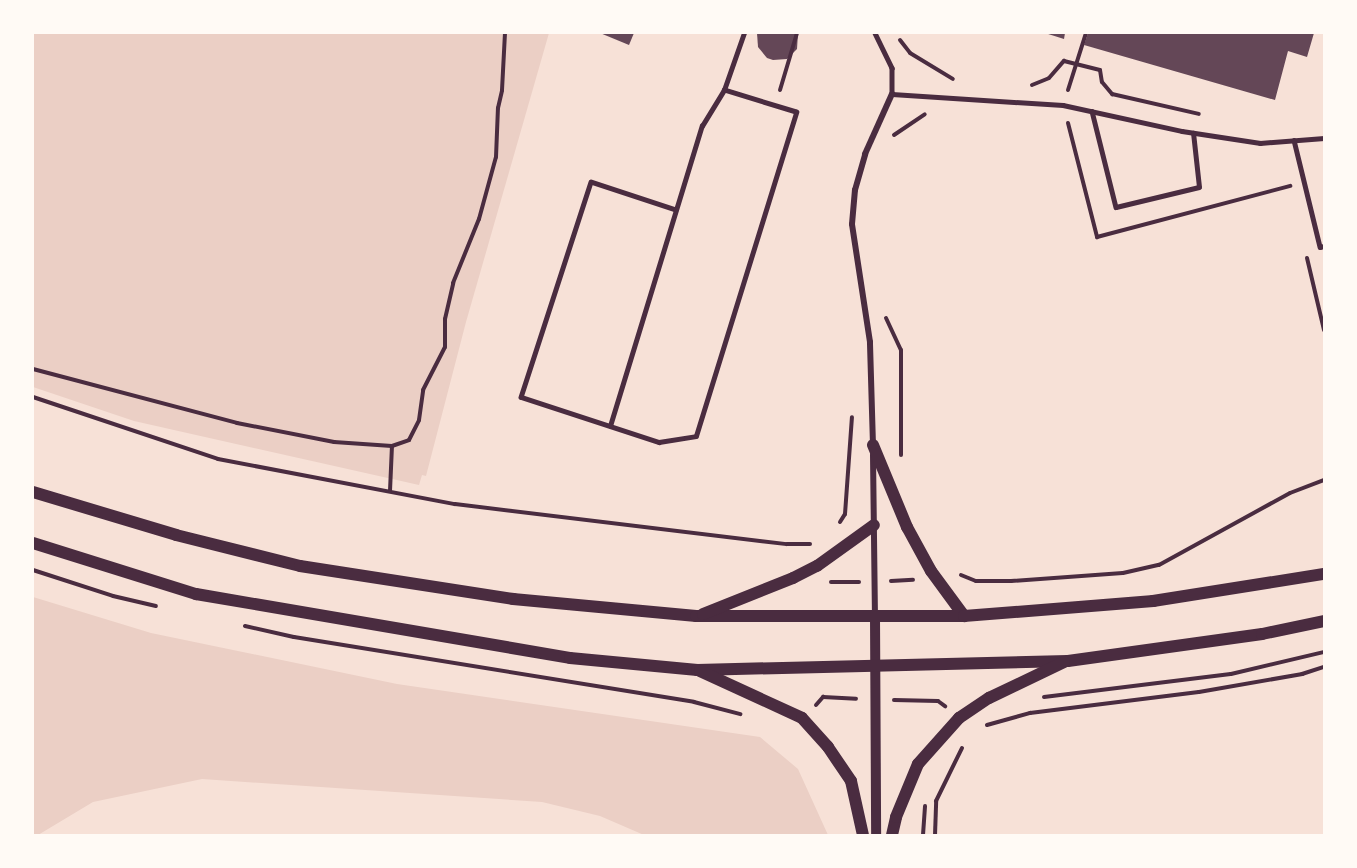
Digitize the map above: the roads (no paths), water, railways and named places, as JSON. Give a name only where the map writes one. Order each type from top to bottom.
[{"type":"main road","points":[[873,445],[907,527],[931,571],[964,616]]},
{"type":"main road","points":[[33,492],[176,535],[300,566],[513,599],[696,616],[964,616],[1153,601],[1324,574]]},
{"type":"main road","points":[[696,616],[793,579],[817,566],[874,525]]},
{"type":"main road","points":[[33,543],[196,594],[570,658],[697,670],[1068,661],[1262,634],[1324,621]]},
{"type":"main road","points":[[892,835],[896,817],[918,764],[959,718],[989,698],[1068,661]]},
{"type":"main road","points":[[697,670],[802,718],[828,747],[851,781],[862,835]]},
{"type":"street","points":[[876,835],[870,342],[852,224],[855,190],[865,154],[892,94]]},
{"type":"lane","points":[[610,426],[702,126],[724,90],[744,33]]},
{"type":"lane","points":[[875,33],[892,68],[892,94],[1064,105],[1193,133],[1260,142],[1324,138]]},
{"type":"lane","points":[[676,210],[591,182],[521,397],[659,442],[696,436],[796,112],[724,90]]},
{"type":"lane","points":[[1092,111],[1116,207],[1199,187],[1193,133]]},
{"type":"lane","points":[[1294,140],[1320,247],[1324,246]]}]
